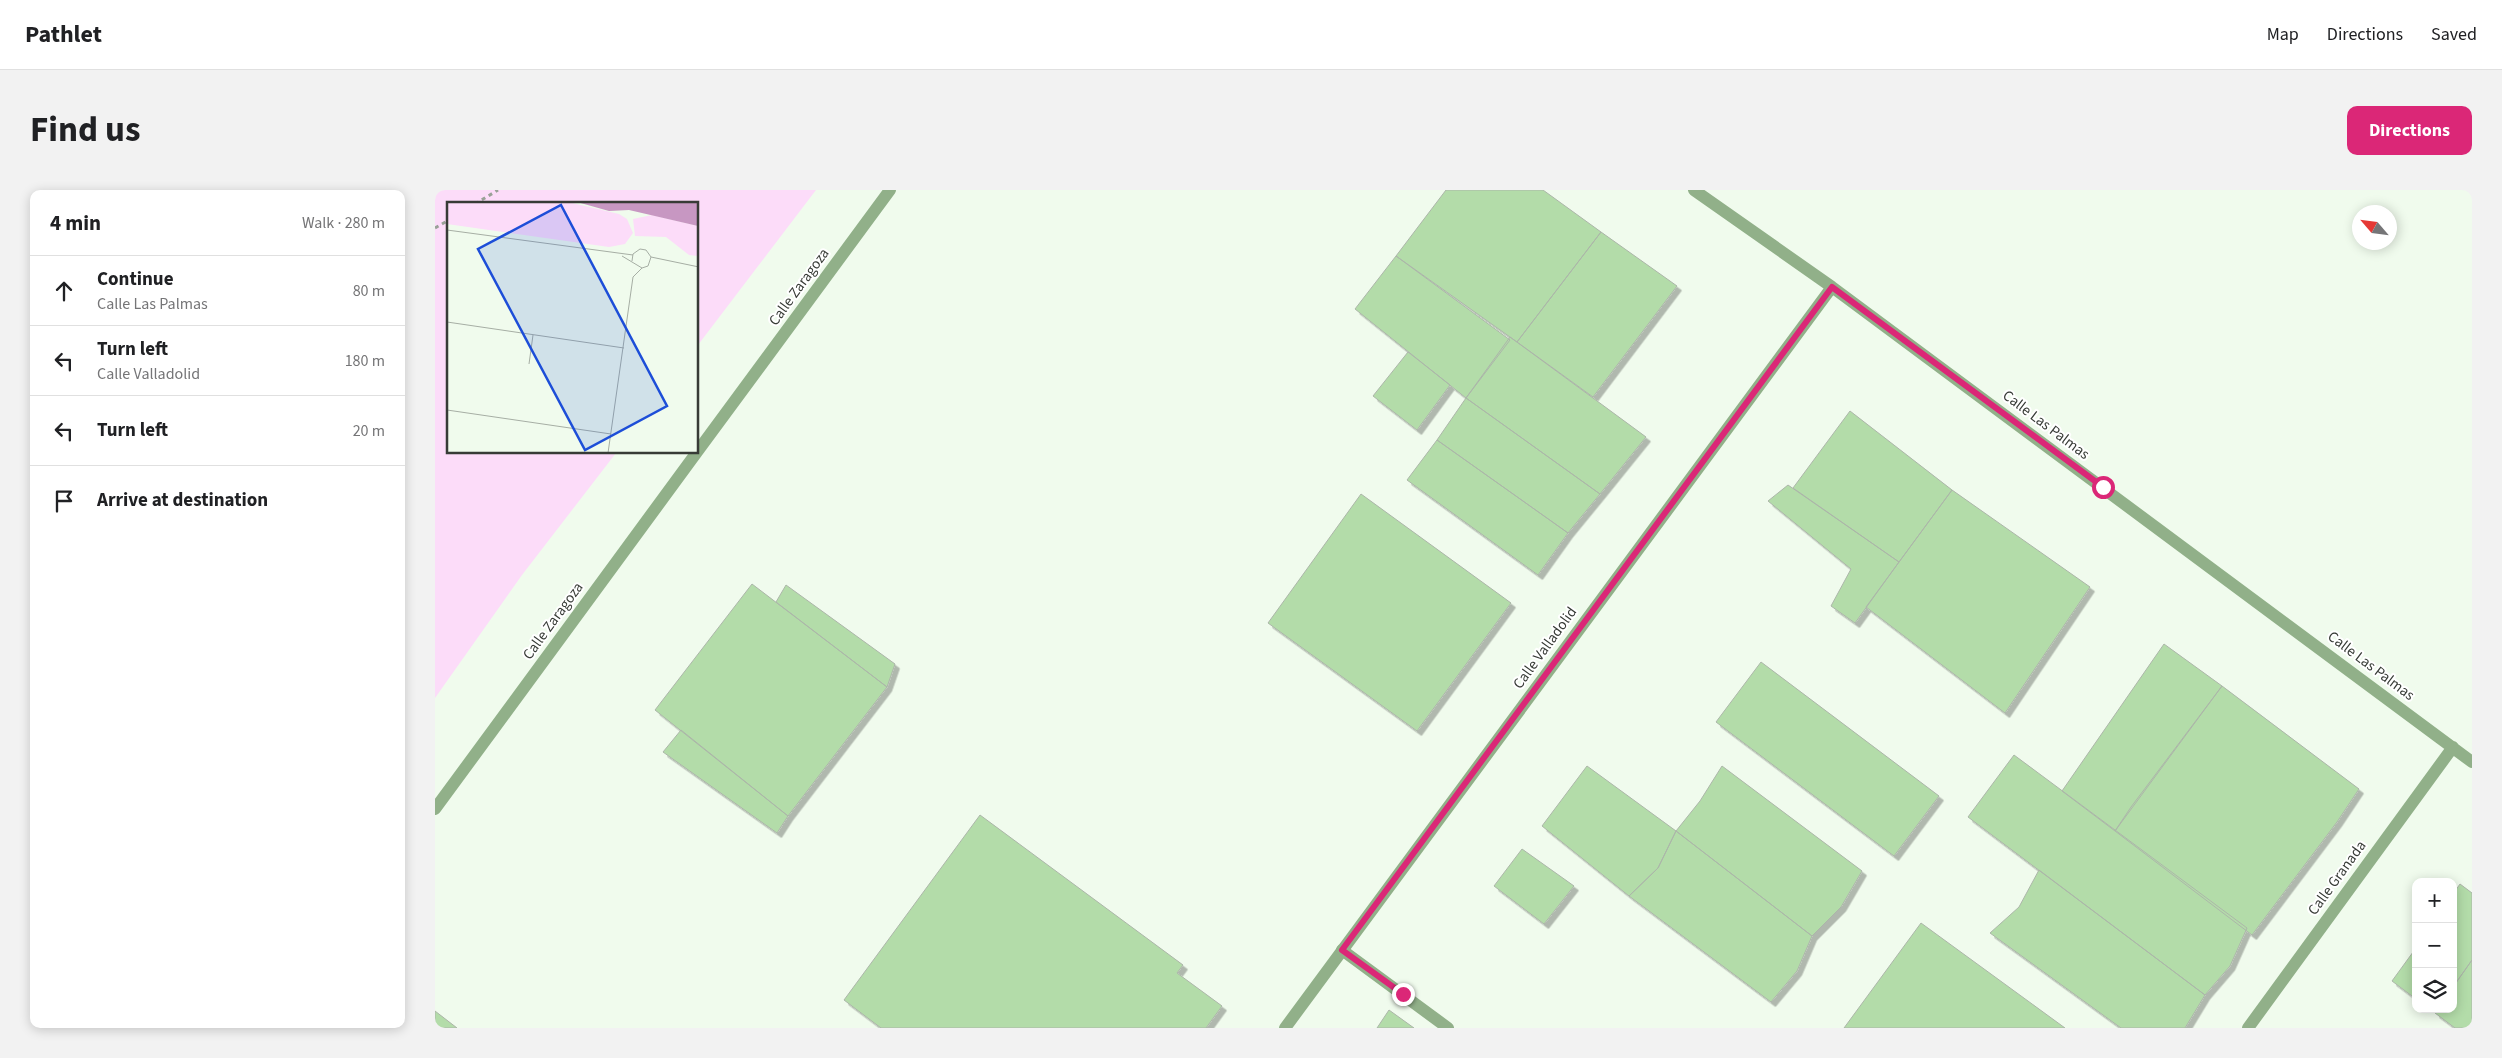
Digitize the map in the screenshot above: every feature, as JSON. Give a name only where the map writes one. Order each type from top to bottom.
[{"type":"street","name":"Calle Zaragoza","points":[[699,449],[891,190]]},
{"type":"street","name":"Calle Las Palmas","points":[[1694,190],[1832,287],[2472,762]]},
{"type":"street","name":"Calle Valladolid","points":[[1285,1028],[1832,287]]},
{"type":"street","name":"Calle Zaragoza","points":[[435,809],[696,454]]},
{"type":"street","name":"Calle Granada","points":[[2248,1028],[2453,747]]},
{"type":"street","points":[[1342,950],[1448,1028]]},
{"type":"path","points":[[478,202],[498,190]]},
{"type":"path","points":[[435,228],[447,221]]},
{"type":"shaded area","points":[[435,190],[816,190],[699,344],[699,202],[447,202],[447,454],[615,454],[522,575],[435,698]]},
{"type":"building","points":[[1446,190],[1543,190],[1601,232],[1517,342],[1396,256]]},
{"type":"building","points":[[1601,232],[1677,286],[1593,397],[1517,342]]},
{"type":"building","points":[[1396,256],[1510,340],[1466,398],[1355,309]]},
{"type":"building","points":[[1510,337],[1646,437],[1600,494],[1466,398]]},
{"type":"building","points":[[1408,352],[1450,385],[1417,430],[1373,396]]},
{"type":"building","points":[[1466,398],[1600,494],[1568,533],[1437,440]]},
{"type":"building","points":[[1850,411],[1952,490],[1899,562],[1793,488]]},
{"type":"building","points":[[1437,440],[1568,533],[1538,575],[1407,480]]},
{"type":"building","points":[[1788,485],[1899,562],[1855,623],[1831,606],[1851,569],[1768,501]]},
{"type":"building","points":[[1952,490],[2090,587],[2005,713],[1866,607]]},
{"type":"building","points":[[1361,494],[1511,603],[1417,731],[1268,623]]},
{"type":"building","points":[[752,584],[887,687],[788,816],[655,710]]},
{"type":"building","points":[[786,585],[895,664],[887,687],[776,602]]},
{"type":"building","points":[[2164,644],[2222,686],[2115,831],[2062,791]]},
{"type":"building","points":[[1761,662],[1939,796],[1894,856],[1716,722]]},
{"type":"building","points":[[2222,686],[2359,789],[2337,822],[2252,935],[2115,831]]},
{"type":"building","points":[[681,730],[788,816],[777,833],[663,752]]},
{"type":"building","points":[[2014,755],[2247,928],[2230,966],[2205,995],[1968,817]]},
{"type":"building","points":[[1587,766],[1676,831],[1658,868],[1629,896],[1542,826]]},
{"type":"building","points":[[1722,766],[1862,871],[1841,907],[1812,936],[1676,831],[1700,801]]},
{"type":"building","points":[[980,815],[1183,965],[1177,973],[1222,1006],[1206,1028],[881,1028],[844,1000]]},
{"type":"building","points":[[1676,831],[1812,936],[1797,971],[1771,1002],[1629,896],[1658,868]]},
{"type":"building","points":[[1522,849],[1574,886],[1544,924],[1494,886]]},
{"type":"building","points":[[2039,870],[2205,995],[2185,1028],[2121,1028],[1990,933],[2019,907]]},
{"type":"building","points":[[2460,884],[2472,893],[2472,960],[2457,981],[2457,923],[2457,888]]},
{"type":"building","points":[[1921,923],[2065,1028],[1844,1028]]},
{"type":"building","points":[[2412,954],[2412,996],[2392,981]]},
{"type":"building","points":[[2472,960],[2472,1028],[2455,1028],[2435,1013],[2457,1013],[2457,981]]},
{"type":"building","points":[[1389,1010],[1414,1028],[1377,1028]]},
{"type":"building","points":[[435,1011],[457,1028],[435,1028]]},
{"type":"route","points":[[1403,994],[1342,950],[1832,287],[2103,487]]}]
